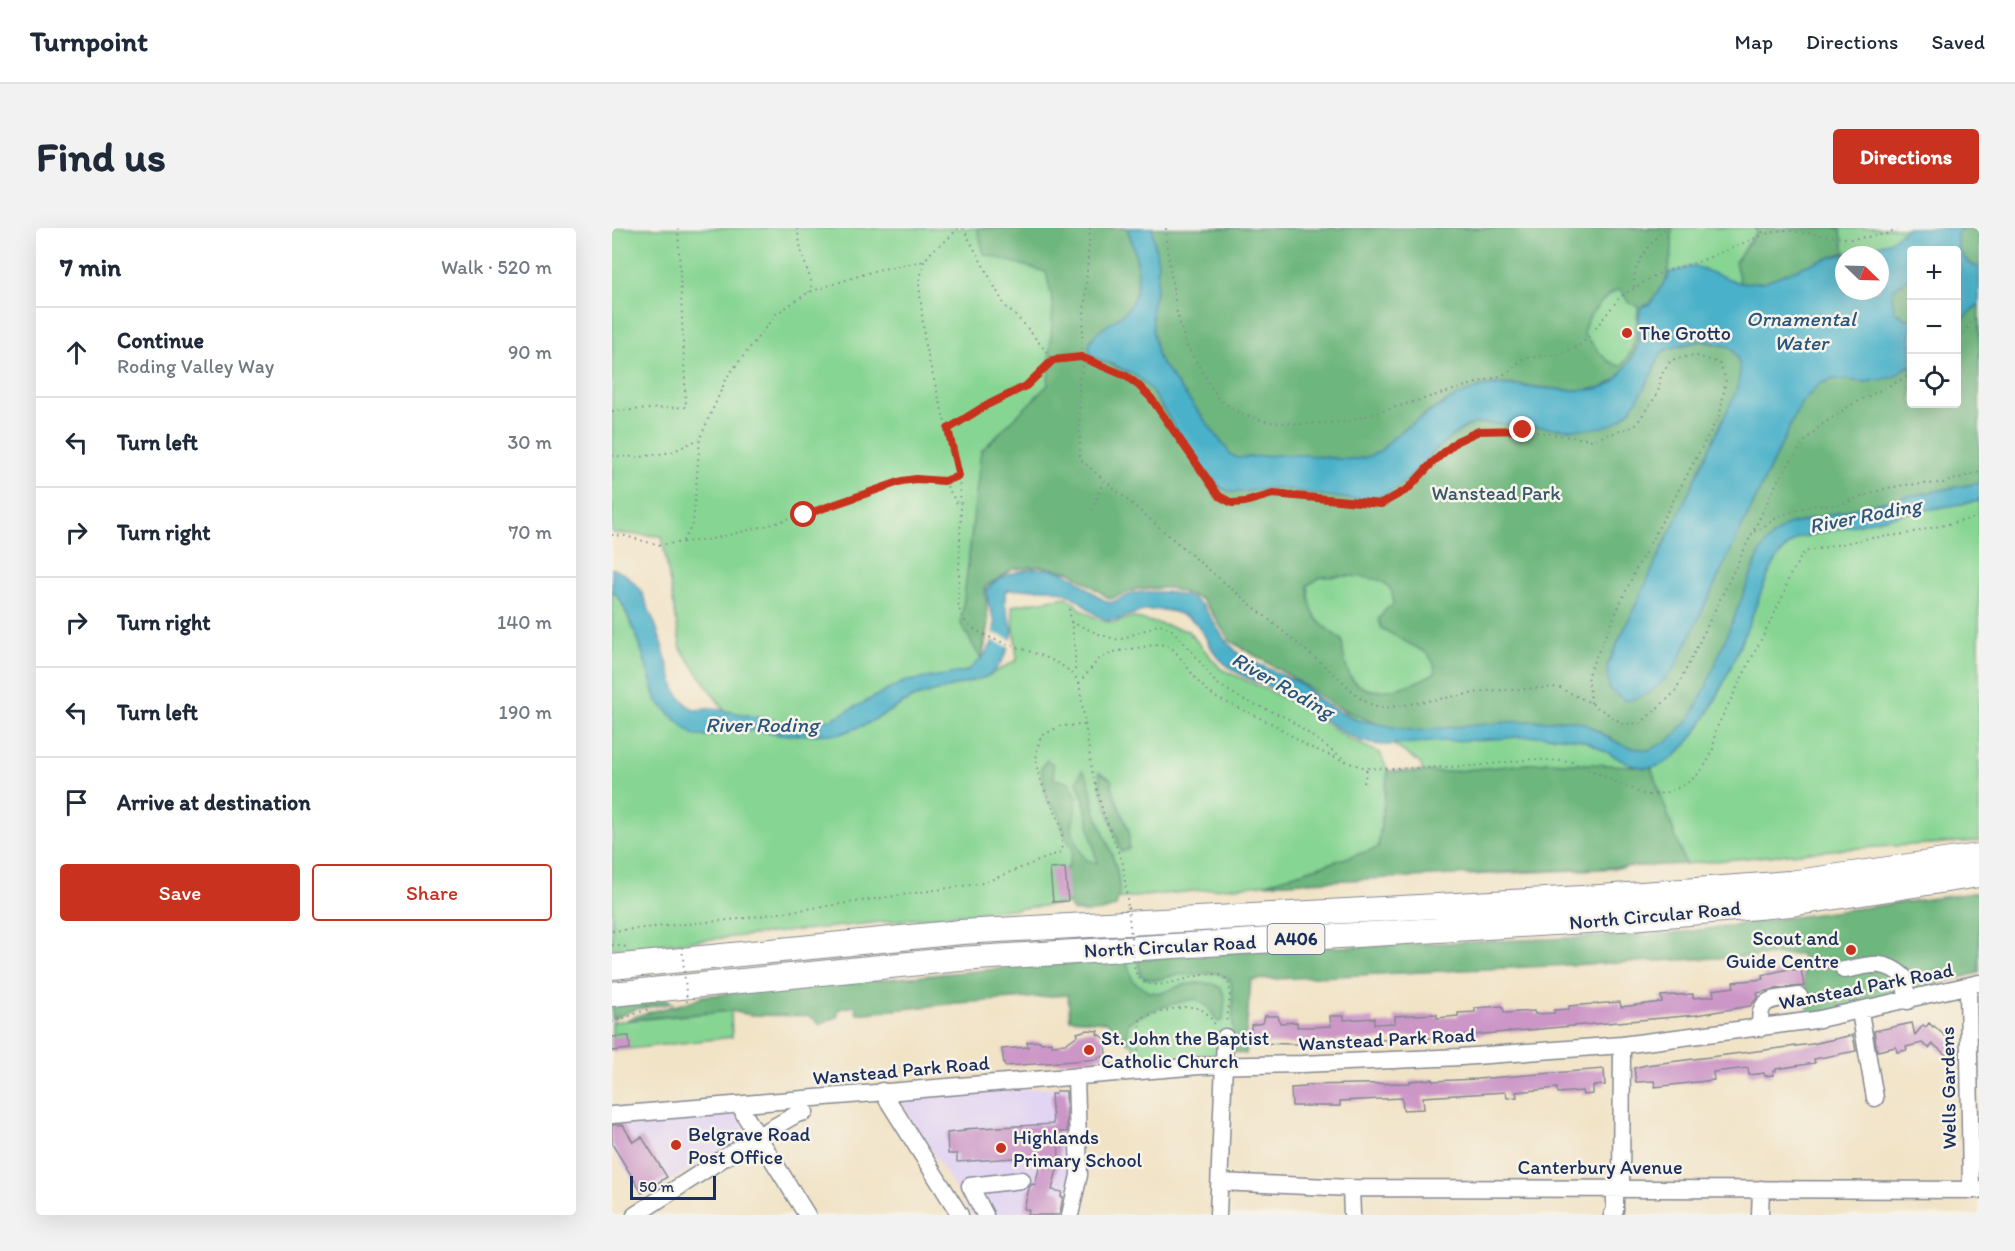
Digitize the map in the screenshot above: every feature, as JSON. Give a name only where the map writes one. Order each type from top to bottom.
[{"type":"highway","name":"North Circular Road","points":[[612,967],[961,932],[1589,897],[1790,883],[1979,856]]},
{"type":"highway","name":"North Circular Road","points":[[612,994],[959,959],[1620,920],[1791,904],[1979,875]]},
{"type":"street","points":[[1844,970],[1878,963],[1891,967],[1903,976],[1908,1001]]},
{"type":"street","name":"Wanstead Park Road","points":[[612,1115],[882,1091],[1224,1065],[1450,1057],[1622,1045],[1761,1028],[1860,1012],[1973,985]]},
{"type":"street","name":"Wells Gardens","points":[[1973,985],[1975,1190]]},
{"type":"street","points":[[1761,1028],[1759,1014],[1761,1006],[1768,1001],[1799,996]]},
{"type":"street","points":[[1860,1012],[1875,1098]]},
{"type":"street","points":[[1218,1215],[1224,1065],[1220,1030]]},
{"type":"street","points":[[1612,1215],[1615,1210],[1618,1188],[1622,1045]]},
{"type":"street","points":[[1070,1215],[1079,1175],[1076,1077]]},
{"type":"street","points":[[882,1091],[960,1215]]},
{"type":"street","points":[[741,1105],[744,1114],[807,1215]]},
{"type":"street","points":[[635,1215],[656,1210],[758,1136],[796,1114],[805,1112]]},
{"type":"street","points":[[985,1215],[970,1186],[1022,1180]]},
{"type":"street","name":"Canterbury Avenue","points":[[1220,1182],[1351,1188],[1975,1190]]},
{"type":"street","points":[[1351,1188],[1352,1215]]},
{"type":"street","points":[[1760,1215],[1761,1189]]},
{"type":"path","points":[[612,411],[686,406],[678,228]]},
{"type":"path","points":[[797,228],[802,254],[812,284],[809,292]]},
{"type":"path","points":[[958,228],[924,261],[919,283],[926,345],[959,476],[961,509],[958,601],[960,614],[965,622],[977,631],[1057,663],[1075,676],[1079,683],[1092,771],[1102,812],[1123,864],[1134,967],[1139,980],[1148,985],[1166,984],[1183,978],[1217,975],[1225,979],[1229,988],[1220,1030]]},
{"type":"path","points":[[963,228],[1005,306],[1024,324],[1053,360]]},
{"type":"path","points":[[1090,228],[1081,357],[1083,365],[1078,380],[1080,459],[1361,699],[1376,707],[1410,705],[1487,691],[1558,687],[1591,703],[1623,724],[1641,723],[1675,692],[1779,478],[1813,433],[1851,405],[1907,376]]},
{"type":"path","points":[[1166,228],[1177,314],[1185,345],[1218,398],[1239,413],[1267,422],[1301,424],[1346,422],[1500,376],[1509,372],[1522,359],[1566,352],[1579,346],[1588,338],[1620,297],[1634,287],[1657,274],[1698,262],[1765,234],[1784,230],[1851,239],[1887,234],[1899,228]]},
{"type":"path","points":[[1634,287],[1633,279],[1638,263],[1648,247],[1665,228]]},
{"type":"path","points":[[1757,228],[1765,234]]},
{"type":"path","points":[[683,541],[693,524],[700,438],[726,377],[776,314],[809,292],[877,270],[924,261]]},
{"type":"path","points":[[1961,336],[1979,312]]},
{"type":"path","points":[[948,429],[985,406],[1026,386],[1053,360],[1081,357],[1126,376],[1138,385],[1151,398],[1219,496],[1232,503],[1245,502],[1273,494],[1381,504],[1408,489],[1457,441],[1479,431],[1523,430],[1592,440],[1635,426],[1658,393],[1661,375],[1671,360],[1694,355],[1719,363],[1726,379],[1720,414],[1635,571],[1588,674],[1591,703]]},
{"type":"path","points":[[612,456],[640,457],[672,452],[700,438]]},
{"type":"path","points":[[1754,531],[1781,515],[1813,505],[1836,505],[1888,488],[1943,483],[1979,472]]},
{"type":"path","points":[[612,535],[658,545],[712,539],[773,524],[902,481],[916,479],[944,481],[959,476]]},
{"type":"path","points":[[944,481],[961,509]]},
{"type":"path","points":[[1092,510],[1103,481]]},
{"type":"path","points":[[1079,683],[1098,660],[1113,652],[1160,644],[1169,646],[1175,651],[1200,684],[1215,697],[1275,725],[1307,746],[1352,765],[1367,768],[1474,766],[1534,759],[1572,762],[1645,795],[1680,788],[1697,776],[1713,751],[1716,729],[1784,594],[1789,577],[1804,552],[1864,539],[1905,534],[1979,517]]},
{"type":"path","points":[[1069,609],[1076,661],[1075,676]]},
{"type":"path","points":[[1071,622],[1119,640],[1160,624],[1172,630],[1191,650],[1216,683],[1242,699],[1287,718],[1352,765]]},
{"type":"path","points":[[612,932],[738,919],[983,883],[1061,852],[1061,825],[1039,777],[1035,751],[1041,736],[1060,726],[1085,725]]},
{"type":"path","points":[[1364,783],[1367,768]]},
{"type":"path","points":[[612,945],[630,947]]},
{"type":"path","points":[[682,947],[687,1002]]},
{"type":"path","points":[[1136,1072],[1140,1019],[1188,1005],[1206,1012],[1220,1030]]},
{"type":"path","points":[[612,1022],[640,1011]]},
{"type":"shaded area","name":"Highlands Primary School","points":[[1068,1086],[1073,1174],[1063,1215],[972,1215],[899,1099]]},
{"type":"shaded area","points":[[735,1114],[747,1132],[747,1136],[643,1197],[612,1148],[612,1123]]},
{"type":"green space","name":"Wanstead Park","points":[[612,228],[1979,228],[1979,483],[1894,499],[1788,525],[1682,749],[1704,721],[1713,705],[1768,575],[1788,545],[1798,538],[1907,513],[1979,501],[1979,841],[1843,849],[1685,864],[1659,790],[1624,868],[1467,875],[1420,763],[1299,681],[1230,641],[1201,599],[1170,588],[1137,589],[1110,599],[1071,572],[1041,566],[1012,569],[985,587],[987,624],[985,644],[980,660],[974,667],[955,674],[903,683],[827,720],[798,723],[753,717],[724,710],[681,649],[662,536],[612,533]]},
{"type":"green space","points":[[977,228],[1127,228],[1136,257],[1138,278],[1134,298],[1126,311],[1093,338],[1091,356],[1139,377],[1150,389],[1198,463],[1221,488],[1231,492],[1274,488],[1350,498],[1472,424],[1497,424],[1652,374],[1661,353],[1667,349],[1701,341],[1731,347],[1738,359],[1740,369],[1736,392],[1607,666],[1675,668],[1800,405],[1818,384],[1834,379],[1867,382],[1907,368],[1907,408],[1961,408],[1961,321],[1979,304],[1979,483],[1894,499],[1788,525],[1775,534],[1760,553],[1751,573],[1702,698],[1691,717],[1673,738],[1654,749],[1638,750],[1628,747],[1591,727],[1568,720],[1497,723],[1426,731],[1382,726],[1331,704],[1298,681],[1230,641],[1201,599],[1170,588],[1137,589],[1110,599],[1071,572],[1041,566],[1013,569],[985,587],[988,623],[981,659],[961,624],[981,451],[1048,385],[1053,304],[1046,272],[984,254]],"holes":[[[1321,577],[1372,578],[1386,584],[1393,596],[1393,605],[1385,610],[1379,619],[1381,628],[1428,654],[1434,664],[1435,673],[1403,687],[1379,691],[1358,684],[1350,676],[1345,663],[1342,640],[1320,623],[1316,617],[1310,604],[1308,585]]]},
{"type":"green space","points":[[1152,228],[1672,228],[1672,251],[1666,280],[1650,304],[1644,305],[1632,357],[1627,367],[1612,382],[1600,388],[1585,390],[1500,384],[1474,389],[1425,414],[1377,453],[1359,459],[1310,455],[1237,458],[1231,455],[1159,360],[1153,332],[1152,307],[1158,264]],"holes":[[[1617,290],[1622,291],[1628,302],[1638,307],[1633,346],[1621,366],[1605,358],[1584,335],[1590,315],[1600,303]]]},
{"type":"green space","points":[[1756,228],[1840,228],[1844,246],[1835,246],[1835,256],[1764,282],[1740,283],[1735,262],[1757,232]]},
{"type":"green space","points":[[1963,228],[1979,228],[1979,268],[1965,259],[1959,246],[1957,233]]},
{"type":"green space","points":[[1907,280],[1907,319],[1895,312],[1892,298],[1894,289]]},
{"type":"green space","points":[[612,590],[621,601],[639,642],[657,701],[686,729],[704,736],[740,730],[781,735],[878,718],[912,698],[986,677],[1017,660],[1012,606],[1067,597],[1082,610],[1099,620],[1114,623],[1132,617],[1188,631],[1221,669],[1293,702],[1347,738],[1380,753],[1388,771],[1378,848],[1264,884],[612,949]]},
{"type":"green space","points":[[1047,760],[1053,764],[1054,779],[1070,783],[1077,798],[1072,828],[1077,846],[1086,860],[1097,863],[1084,801],[1077,781],[1082,770],[1088,779],[1096,813],[1117,872],[1119,895],[1116,906],[1101,911],[1084,912],[1073,911],[1068,904],[1061,876],[1069,865],[1073,850],[1058,812],[1047,801],[1041,769]]},
{"type":"green space","points":[[1548,762],[1651,767],[1685,864],[1264,884],[1378,848],[1388,771],[1444,772]]},
{"type":"green space","points":[[1099,772],[1111,779],[1114,794],[1129,831],[1129,849],[1121,852],[1101,789]]},
{"type":"green space","points":[[1979,892],[1979,973],[1829,1012],[1809,1015],[1801,954],[1251,980],[1246,1054],[1235,1052],[1233,1043],[1233,997],[1230,979],[1217,973],[1175,975],[1156,980],[1145,978],[1140,974],[1138,960],[1242,951],[1669,934]]},
{"type":"green space","points":[[1242,951],[1235,1052],[1133,1063],[1134,1045],[1127,1042],[1126,960]]},
{"type":"green space","points":[[1126,960],[1133,981],[1149,992],[1162,993],[1182,985],[1199,983],[1213,984],[1221,988],[1225,997],[1223,1020],[1218,1022],[1208,1007],[1196,999],[1178,1002],[1153,1010],[1128,1023],[1127,1042],[1107,1022],[1070,1019],[1068,995],[958,1003],[857,1014],[855,1006],[839,1009],[837,1017],[820,1024],[809,1016],[751,1015],[731,1011],[626,1020],[684,1004],[703,996],[1007,968]]},
{"type":"green space","points":[[667,999],[672,1003],[636,1009],[612,1019],[612,1007]]},
{"type":"green space","points":[[731,1011],[732,1037],[612,1051],[612,1022]]},
{"type":"water","name":"Ornamental Water","points":[[1127,228],[1152,228],[1158,264],[1152,307],[1153,332],[1159,360],[1231,455],[1237,458],[1310,455],[1358,459],[1379,452],[1393,438],[1425,415],[1477,388],[1502,385],[1584,390],[1610,384],[1623,371],[1638,347],[1641,307],[1650,304],[1671,272],[1695,266],[1740,283],[1764,282],[1835,256],[1835,300],[1889,300],[1889,246],[1874,246],[1889,242],[1907,228],[1963,228],[1957,233],[1959,246],[1907,246],[1907,280],[1894,289],[1892,298],[1895,312],[1907,320],[1907,367],[1894,377],[1867,382],[1834,379],[1819,384],[1800,405],[1675,668],[1653,690],[1625,701],[1609,689],[1607,666],[1736,392],[1740,369],[1738,359],[1731,347],[1700,341],[1664,351],[1633,406],[1618,421],[1605,426],[1569,429],[1490,423],[1465,427],[1455,433],[1398,487],[1384,495],[1354,499],[1338,498],[1274,488],[1234,492],[1217,485],[1206,473],[1161,405],[1140,379],[1123,369],[1091,356],[1089,346],[1093,338],[1124,313],[1133,300],[1138,279],[1136,258]]},
{"type":"water","name":"Ornamental Water","points":[[1961,252],[1969,263],[1979,268],[1979,304],[1961,321]]},
{"type":"water","name":"River Roding","points":[[1979,483],[1979,501],[1907,513],[1798,538],[1789,545],[1768,574],[1725,680],[1700,726],[1670,760],[1654,767],[1634,766],[1588,742],[1567,737],[1546,736],[1387,745],[1361,741],[1338,730],[1296,700],[1228,666],[1215,654],[1198,626],[1187,617],[1173,612],[1152,610],[1117,620],[1108,620],[1096,615],[1069,595],[1052,589],[1008,590],[1005,592],[1005,605],[1013,630],[1001,662],[986,677],[912,698],[865,725],[840,734],[781,735],[740,730],[696,736],[657,701],[639,642],[621,601],[612,590],[612,568],[626,575],[640,589],[656,626],[676,692],[688,706],[696,710],[712,708],[780,722],[832,719],[903,682],[967,671],[981,659],[992,644],[995,623],[988,602],[987,589],[995,582],[1016,572],[1050,569],[1071,576],[1110,603],[1142,592],[1169,592],[1192,598],[1203,606],[1225,640],[1242,657],[1299,683],[1325,704],[1353,719],[1414,731],[1509,722],[1572,720],[1583,723],[1620,744],[1649,750],[1668,741],[1690,719],[1706,687],[1760,553],[1775,534],[1788,525],[1894,499]]},
{"type":"pier","points":[[991,632],[1013,640],[1011,648],[990,640]]},
{"type":"building","points":[[1065,868],[1068,901],[1053,902],[1050,869]]},
{"type":"building","name":"Scout and Guide Centre","points":[[1819,959],[1830,959],[1831,968],[1819,969]]},
{"type":"building","points":[[1793,968],[1793,970],[1801,969],[1804,986],[1757,993],[1758,997],[1750,1006],[1696,1015],[1473,1035],[1433,1035],[1433,1038],[1421,1038],[1421,1036],[1401,1037],[1401,1039],[1337,1040],[1337,1042],[1303,1041],[1304,1044],[1246,1043],[1246,1033],[1251,1033],[1251,1025],[1263,1023],[1265,1016],[1278,1016],[1280,1023],[1297,1022],[1297,1027],[1311,1027],[1331,1026],[1330,1016],[1344,1016],[1344,1020],[1374,1018],[1374,1024],[1395,1023],[1395,1016],[1437,1014],[1437,1018],[1475,1012],[1475,1008],[1502,1006],[1505,1013],[1534,1011],[1535,1014],[1554,1013],[1554,1010],[1581,1005],[1620,1002],[1621,1007],[1662,1002],[1661,996],[1693,994],[1693,998],[1714,996],[1713,990],[1734,987],[1733,982],[1763,979],[1762,975]]},
{"type":"building","points":[[1912,1023],[1915,1035],[1923,1025],[1926,1027],[1929,1023],[1955,1045],[1946,1055],[1933,1044],[1929,1048],[1922,1043],[1897,1052],[1896,1047],[1877,1051],[1874,1031]]},
{"type":"building","points":[[1087,1030],[1098,1031],[1097,1034],[1105,1038],[1106,1056],[1098,1057],[1098,1059],[1005,1066],[1004,1064],[1002,1049],[1028,1047],[1027,1042],[1065,1044],[1078,1035],[1077,1033]]},
{"type":"building","points":[[1853,1035],[1856,1051],[1814,1059],[1815,1063],[1776,1069],[1773,1075],[1765,1076],[1764,1073],[1749,1075],[1748,1068],[1713,1072],[1714,1080],[1655,1087],[1654,1081],[1636,1082],[1634,1068],[1646,1065],[1812,1044]]},
{"type":"building","points":[[629,1036],[630,1049],[612,1051],[612,1037]]},
{"type":"building","points":[[1604,1069],[1605,1085],[1593,1086],[1593,1094],[1583,1095],[1582,1091],[1558,1093],[1557,1088],[1516,1092],[1517,1097],[1507,1098],[1506,1092],[1423,1097],[1424,1109],[1403,1110],[1402,1098],[1340,1101],[1340,1106],[1292,1106],[1291,1088],[1306,1087],[1306,1085],[1410,1083],[1410,1081],[1433,1079],[1433,1081],[1477,1079]]},
{"type":"building","points":[[1066,1091],[1067,1132],[1058,1132],[1059,1161],[1052,1190],[1062,1192],[1060,1213],[1059,1215],[1028,1215],[1029,1210],[1024,1209],[1029,1188],[1032,1184],[1035,1185],[1042,1156],[957,1162],[957,1154],[948,1154],[947,1133],[965,1131],[964,1129],[1053,1124],[1051,1094]]},
{"type":"building","points":[[612,1125],[623,1125],[633,1142],[642,1137],[667,1177],[642,1193],[612,1144]]},
{"type":"place","name":"The Grotto","points":[[1627,333]]},
{"type":"place","name":"Scout and Guide Centre","points":[[1851,950]]},
{"type":"place","name":"St. John the Baptist Catholic Church","points":[[1089,1050]]},
{"type":"place","name":"Belgrave Road Post Office","points":[[676,1145]]},
{"type":"place","name":"Highlands Primary School","points":[[1001,1148]]},
{"type":"route","points":[[804,515],[902,481],[916,479],[944,481],[959,476],[948,429],[985,406],[1026,386],[1053,360],[1081,357],[1126,376],[1138,385],[1151,398],[1219,496],[1232,503],[1245,502],[1273,494],[1381,504],[1408,489],[1457,441],[1479,431],[1523,430]]}]
